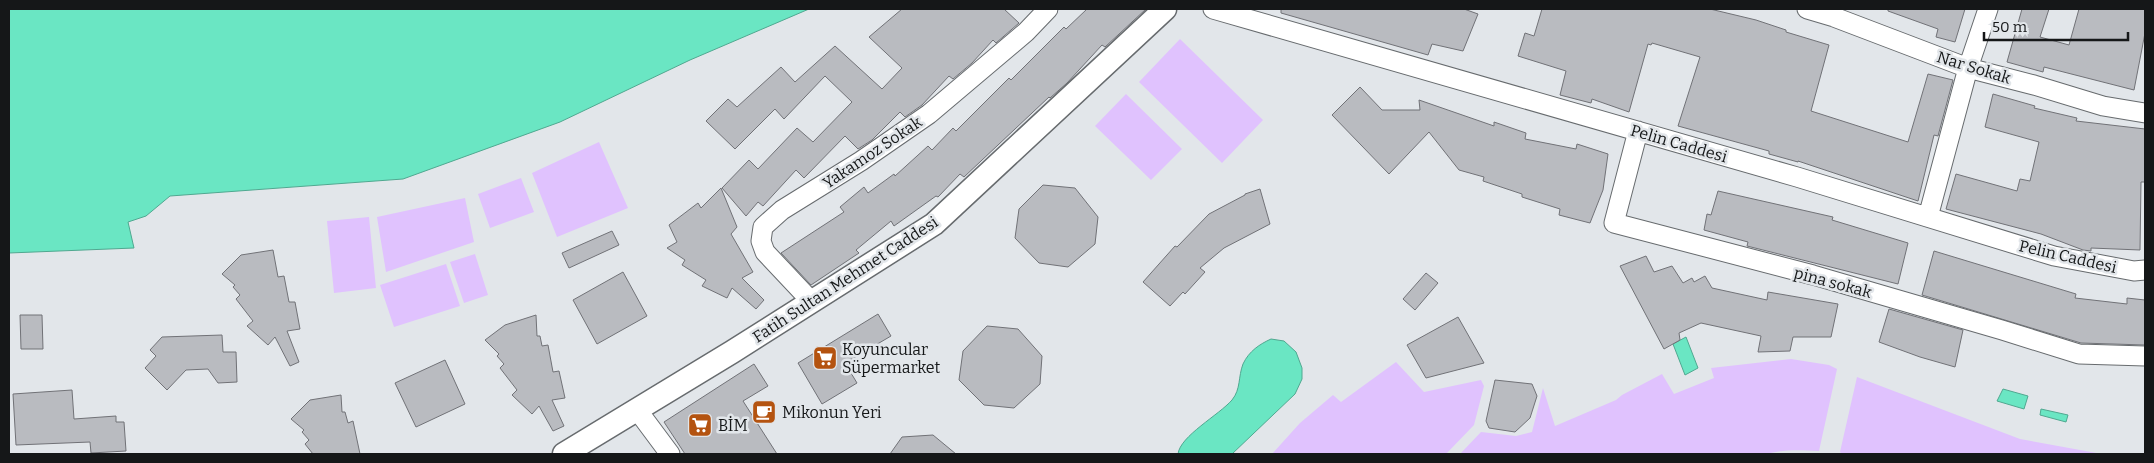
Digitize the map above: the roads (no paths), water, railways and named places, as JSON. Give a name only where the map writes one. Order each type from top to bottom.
[{"type":"street","name":"Yakamoz Sokak","points":[[812,302],[765,252],[761,241],[763,227],[782,210],[861,161],[929,114],[1026,32],[1048,9]]},
{"type":"street","name":"Fatih Sultan Mehmet Caddesi","points":[[564,454],[812,302],[934,224],[1165,9]]},
{"type":"street","name":"Pelin Caddesi","points":[[1213,9],[1638,131],[2054,256],[2134,270],[2145,270]]},
{"type":"street","name":"Nar Sokak","points":[[1806,9],[1834,17],[1968,68],[2034,85],[2103,106],[2145,112]]},
{"type":"street","points":[[1928,217],[1968,68],[1988,9]]},
{"type":"street","name":"pina sokak","points":[[1638,131],[1614,223],[1927,308],[2079,354],[2145,356]]},
{"type":"street","points":[[638,410],[670,454]]},
{"type":"place","name":"Koyuncular Süpermarket","points":[[825,358]]},
{"type":"place","name":"Mikonun Yeri","points":[[764,412]]},
{"type":"place","name":"BİM","points":[[700,425]]}]
